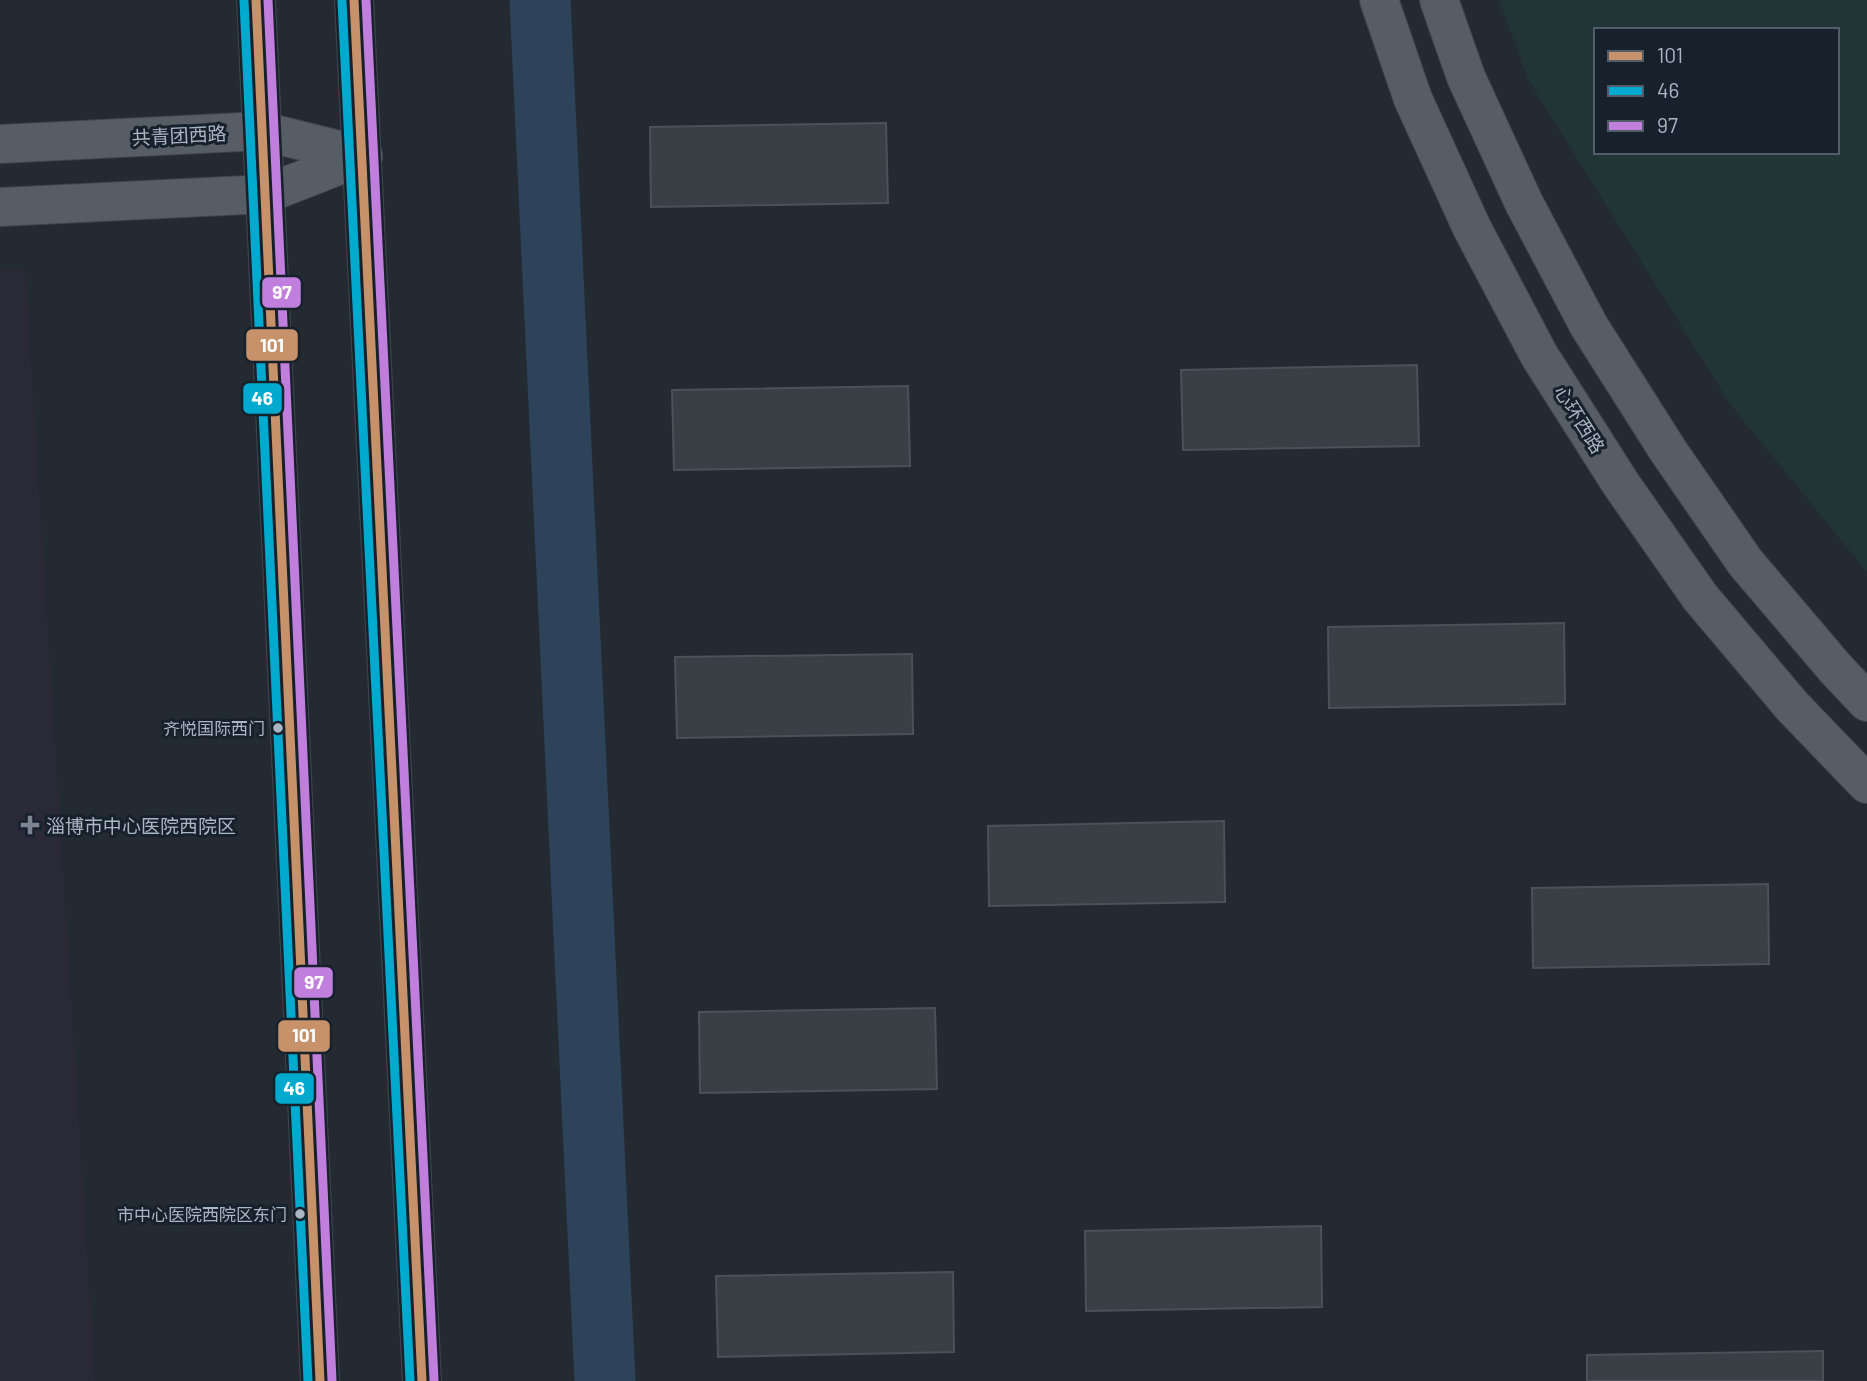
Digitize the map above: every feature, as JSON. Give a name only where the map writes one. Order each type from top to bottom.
[{"type":"main road","points":[[256,0],[320,1381]]},
{"type":"main road","points":[[354,0],[422,1381]]},
{"type":"main road","name":"心环西路","points":[[1379,0],[1413,99],[1472,228],[1539,355],[1621,484],[1700,597],[1792,706],[1867,784]]},
{"type":"main road","points":[[1439,0],[1466,77],[1512,178],[1589,326],[1669,452],[1745,562],[1867,702]]},
{"type":"main road","name":"共青团西路","points":[[0,144],[262,131],[363,156]]},
{"type":"main road","points":[[0,207],[265,194],[363,156]]},
{"type":"shaded area","name":"淄博市中心医院西院区","points":[[25,269],[95,1381],[0,1381],[0,270]]},
{"type":"green space","points":[[1499,0],[1867,0],[1867,572],[1730,404],[1529,81]]},
{"type":"building","points":[[886,123],[888,203],[651,207],[650,127]]},
{"type":"building","points":[[1417,365],[1419,446],[1183,450],[1181,370]]},
{"type":"building","points":[[908,386],[910,466],[674,470],[672,390]]},
{"type":"building","points":[[1564,623],[1565,704],[1329,708],[1328,627]]},
{"type":"building","points":[[912,654],[913,734],[677,738],[675,657]]},
{"type":"building","points":[[1224,821],[1225,902],[989,906],[988,826]]},
{"type":"building","points":[[1768,884],[1769,964],[1533,968],[1532,888]]},
{"type":"building","points":[[935,1008],[937,1089],[700,1093],[699,1012]]},
{"type":"building","points":[[1321,1226],[1322,1307],[1086,1311],[1085,1231]]},
{"type":"building","points":[[953,1272],[954,1352],[718,1357],[716,1276]]},
{"type":"building","points":[[1823,1351],[1823,1381],[1587,1381],[1587,1355]]},
{"type":"waterway","points":[[540,0],[605,1381]]},
{"type":"transit line","name":"101","points":[[256,0],[320,1381]]},
{"type":"transit line","name":"97","points":[[268,0],[332,1380]]},
{"type":"transit line","name":"101","points":[[354,0],[422,1381]]},
{"type":"transit line","name":"97","points":[[366,0],[434,1380]]},
{"type":"transit line","name":"46","points":[[244,1],[308,1381]]},
{"type":"transit line","name":"46","points":[[342,1],[410,1381]]},
{"type":"place","name":"齐悦国际西门","points":[[278,728]]},
{"type":"place","name":"淄博市中心医院西院区","points":[[30,825]]},
{"type":"place","name":"市中心医院西院区东门","points":[[300,1214]]}]
